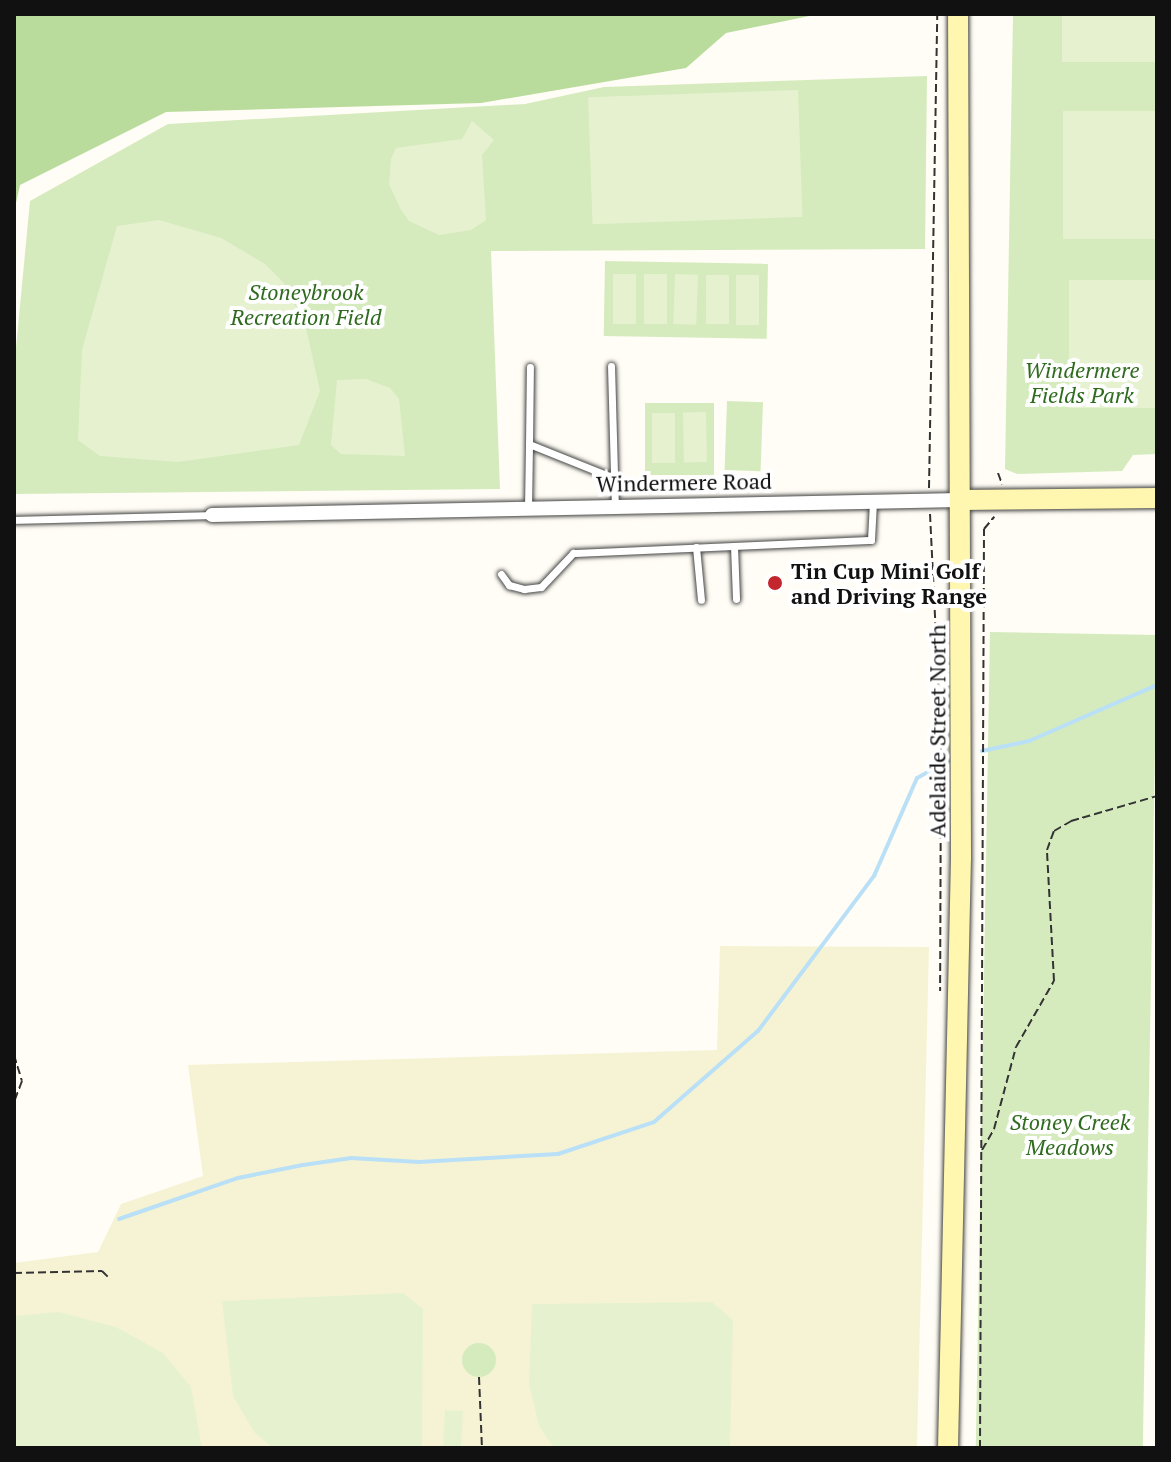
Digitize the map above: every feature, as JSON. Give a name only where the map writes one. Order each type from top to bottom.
[{"type":"main road","name":"Adelaide Street North","points":[[948,1448],[961,873],[958,14]]},
{"type":"main road","name":"Windermere Road","points":[[960,500],[1157,498]]},
{"type":"street","name":"Windermere Road","points":[[212,515],[960,500]]},
{"type":"lane","points":[[611,366],[615,507]]},
{"type":"lane","points":[[528,509],[530,367]]},
{"type":"lane","points":[[529,444],[614,478]]},
{"type":"lane","points":[[501,574],[509,585],[541,587],[573,553],[871,540],[873,502]]},
{"type":"lane","points":[[14,520],[212,515]]},
{"type":"lane","points":[[734,546],[736,599]]},
{"type":"lane","points":[[696,547],[701,600]]},
{"type":"path","points":[[937,14],[930,501],[941,735],[940,996]]},
{"type":"path","points":[[980,1448],[984,529],[997,514]]},
{"type":"path","points":[[981,1152],[994,1129],[1016,1047],[1054,981],[1047,850],[1054,831],[1071,821],[1157,796]]},
{"type":"path","points":[[14,1055],[22,1081],[14,1102]]},
{"type":"path","points":[[14,1273],[102,1271],[108,1277]]},
{"type":"path","points":[[479,1377],[482,1448]]},
{"type":"shaded area","points":[[720,946],[929,947],[917,1448],[14,1448],[14,1263],[98,1252],[121,1204],[203,1176],[188,1065],[717,1050]]},
{"type":"green space","points":[[14,14],[819,14],[726,33],[686,68],[481,103],[166,112],[20,185],[14,212]]},
{"type":"green space","name":"Windermere Fields Park","points":[[1013,14],[1157,14],[1157,454],[1133,455],[1122,471],[1017,474],[1005,469]]},
{"type":"green space","points":[[1062,14],[1157,14],[1157,62],[1062,62]]},
{"type":"green space","name":"Stoneybrook Recreation Field","points":[[927,76],[925,249],[491,251],[500,489],[14,494],[14,369],[30,201],[168,124],[525,104],[604,87]]},
{"type":"green space","points":[[798,90],[802,217],[593,224],[588,97]]},
{"type":"green space","points":[[1063,111],[1157,111],[1157,239],[1063,239]]},
{"type":"green space","points":[[472,121],[494,140],[482,155],[486,220],[471,230],[439,235],[409,221],[401,210],[389,184],[391,159],[396,148],[462,139]]},
{"type":"green space","points":[[159,220],[221,238],[265,264],[284,283],[306,328],[320,391],[299,445],[178,462],[100,456],[78,440],[82,350],[117,226]]},
{"type":"green space","points":[[605,261],[768,264],[767,339],[604,336]]},
{"type":"green space","points":[[613,274],[636,274],[636,324],[613,324]]},
{"type":"green space","points":[[644,274],[667,274],[667,324],[644,324]]},
{"type":"green space","points":[[675,274],[698,275],[696,325],[673,324]]},
{"type":"green space","points":[[706,275],[729,275],[729,324],[706,324]]},
{"type":"green space","points":[[736,275],[759,275],[759,325],[736,325]]},
{"type":"green space","points":[[1069,280],[1157,280],[1157,408],[1069,408]]},
{"type":"green space","points":[[366,379],[390,388],[399,399],[405,456],[341,454],[331,445],[337,380]]},
{"type":"green space","points":[[727,401],[763,402],[761,471],[725,470]]},
{"type":"green space","points":[[645,403],[714,403],[714,475],[645,475]]},
{"type":"green space","points":[[683,412],[706,412],[707,462],[684,462]]},
{"type":"green space","points":[[652,413],[675,413],[675,463],[652,463]]},
{"type":"green space","name":"Stoney Creek Meadows","points":[[990,632],[1157,635],[1143,1448],[976,1448]]},
{"type":"green space","points":[[403,1293],[423,1309],[422,1448],[273,1448],[254,1432],[233,1396],[222,1301]]},
{"type":"green space","points":[[712,1302],[733,1320],[730,1448],[554,1448],[539,1426],[529,1384],[532,1304]]},
{"type":"green space","points":[[59,1312],[116,1327],[163,1353],[191,1387],[202,1448],[14,1448],[14,1316]]},
{"type":"green space","points":[[479,1343],[491,1348],[496,1360],[491,1372],[479,1377],[467,1372],[462,1360],[467,1348]]},
{"type":"green space","points":[[445,1410],[463,1411],[461,1448],[443,1448]]},
{"type":"waterway","points":[[982,751],[1029,741],[1157,685]]},
{"type":"waterway","points":[[119,1219],[238,1178],[303,1165],[351,1158],[419,1162],[558,1154],[654,1122],[758,1031],[874,876],[917,778],[954,758]]},
{"type":"place","name":"Tin Cup Mini Golf and Driving Range","points":[[775,583]]}]
